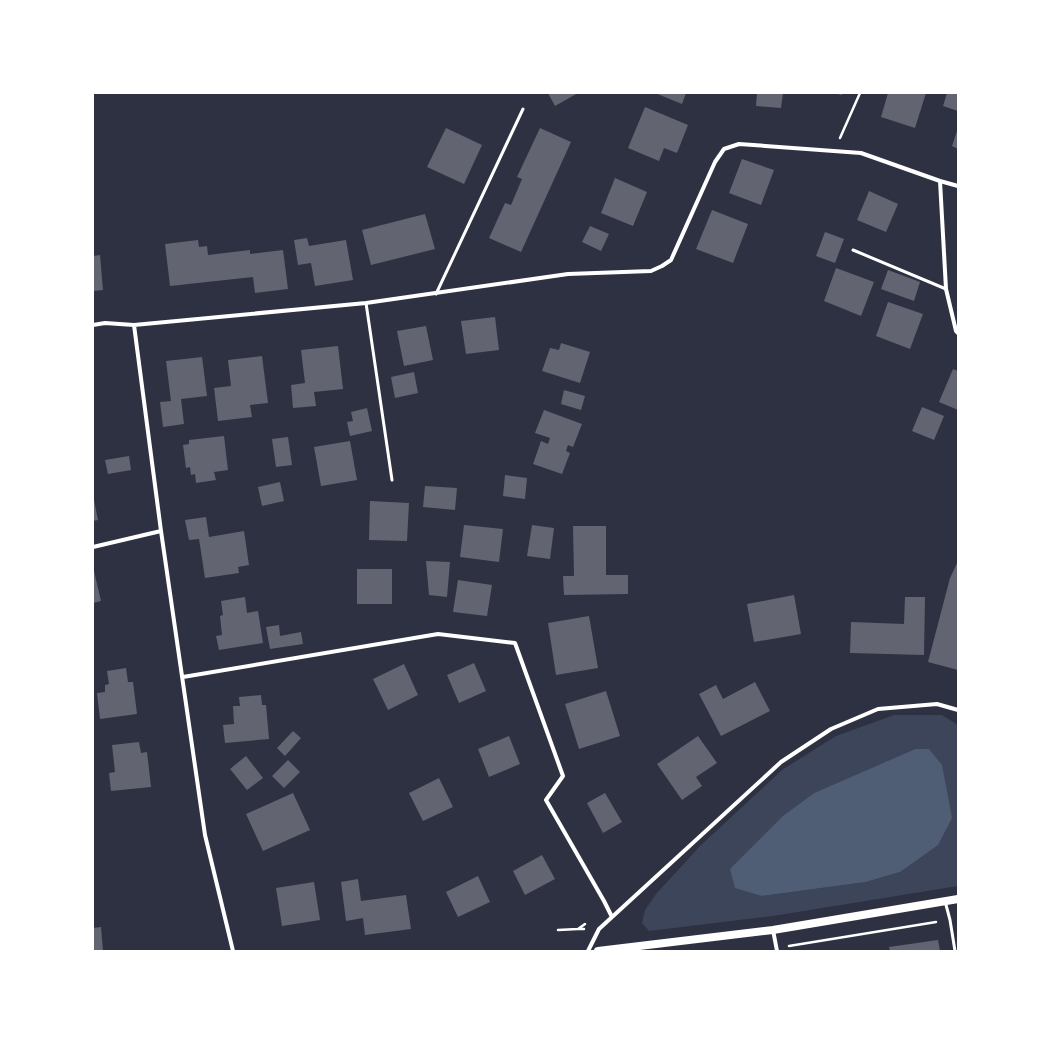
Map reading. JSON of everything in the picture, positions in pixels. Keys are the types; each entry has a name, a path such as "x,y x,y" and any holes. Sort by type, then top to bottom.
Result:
{"main road":[{"path":"598,951 773,930 958,899"}],"street":[{"path":"93,325 105,323 134,325 366,303 568,274 651,270 662,266 671,260 715,162 724,150 739,144 861,153 958,186"},
{"path":"940,181 946,289 956,331 958,333"},
{"path":"134,325 161,531 205,835 233,951"},
{"path":"93,547 161,531"},
{"path":"183,677 438,634 515,643 563,776 546,800 612,917"},
{"path":"588,951 594,936 612,917 781,762 831,729 878,709 937,704 958,710"},
{"path":"773,930 777,949"}],"lane":[{"path":"436,294 523,109"},
{"path":"853,250 946,289"},
{"path":"366,303 392,480"},
{"path":"946,901 955,951"}],"path":[{"path":"834,151 860,93"},
{"path":"777,949 950,920"},
{"path":"558,930 578,929"}],"shaded area":[{"path":"894,715 942,715 958,725 958,886 773,916 649,931 642,923 645,910 656,894 700,846 782,770 836,736","holes":["915,749 900,872 866,882 762,896 784,815 814,793"]},
{"path":"915,749 929,749 942,765 952,818 938,845 900,872 866,882 762,896 735,888 730,869 784,815 814,793"}],"building":[{"path":"548,93 578,93 555,106"},
{"path":"655,93 686,93 682,104"},
{"path":"757,93 783,93 781,108 756,106"},
{"path":"888,93 926,93 915,128 881,117"},
{"path":"947,93 958,93 958,111 943,106"},
{"path":"645,107 688,125 677,153 664,148 659,161 628,148"},
{"path":"446,128 482,145 464,184 427,167"},
{"path":"540,128 571,142 521,252 489,238 505,203 511,205 522,179 517,177"},
{"path":"958,128 958,149 952,146"},
{"path":"742,159 774,170 761,205 729,193"},
{"path":"615,178 647,192 633,226 601,213"},
{"path":"869,191 898,204 886,232 857,220"},
{"path":"712,210 748,224 733,263 696,249"},
{"path":"425,214 435,249 371,265 362,230"},
{"path":"590,226 609,234 601,251 582,242"},
{"path":"825,232 844,239 835,263 816,256"},
{"path":"307,238 309,246 346,240 353,280 315,286 311,263 298,265 294,240"},
{"path":"198,240 199,247 207,246 208,255 250,250 250,254 283,250 288,289 255,293 253,277 170,286 165,244"},
{"path":"100,255 103,290 93,291 93,256"},
{"path":"836,268 874,282 861,316 824,301"},
{"path":"888,270 920,282 914,301 881,289"},
{"path":"888,302 923,314 910,349 876,336"},
{"path":"495,317 499,350 466,354 461,321"},
{"path":"426,326 433,360 404,366 397,331"},
{"path":"561,343 590,352 580,383 542,371 550,348 559,350"},
{"path":"338,346 343,389 314,392 316,406 293,408 291,385 305,383 301,350"},
{"path":"262,356 268,403 250,405 252,417 218,421 214,388 231,386 228,360"},
{"path":"202,357 207,396 181,399 184,424 163,427 160,402 171,401 166,361"},
{"path":"953,369 958,371 958,410 939,402"},
{"path":"414,372 418,393 395,398 391,377"},
{"path":"564,390 585,396 581,410 561,404"},
{"path":"922,407 944,416 934,440 912,431"},
{"path":"367,408 372,431 350,436 347,422 353,421 351,412"},
{"path":"544,410 582,424 573,447 568,445 566,451 570,453 562,474 533,464 541,441 548,444 550,438 535,433"},
{"path":"224,436 228,470 214,472 216,480 196,483 195,474 191,475 190,467 186,468 183,445 189,444 189,440"},
{"path":"288,437 292,465 276,467 272,439"},
{"path":"350,441 357,480 321,486 314,447"},
{"path":"129,456 131,470 108,474 105,460"},
{"path":"505,475 527,478 525,499 503,496"},
{"path":"280,482 284,501 262,506 258,487"},
{"path":"425,486 457,488 455,510 423,507"},
{"path":"93,495 98,520 93,521"},
{"path":"370,501 409,503 407,541 369,540"},
{"path":"206,517 209,537 244,531 249,565 238,567 239,573 205,578 199,539 189,540 185,520"},
{"path":"464,525 503,529 499,562 460,557"},
{"path":"532,525 554,528 550,559 527,556"},
{"path":"573,526 606,526 606,575 628,575 628,594 564,595 563,576 574,576"},
{"path":"426,561 450,562 447,597 429,595"},
{"path":"958,561 958,670 928,662 950,578"},
{"path":"357,569 392,569 392,604 357,604"},
{"path":"93,571 101,601 93,603"},
{"path":"458,580 492,585 487,616 453,612"},
{"path":"794,595 801,634 754,642 747,604"},
{"path":"245,597 247,613 258,611 263,643 219,650 216,636 222,635 220,616 223,615 221,601"},
{"path":"905,597 925,597 924,655 850,653 851,622 904,624"},
{"path":"589,616 598,668 556,675 548,623"},
{"path":"279,625 280,636 301,632 303,644 270,649 266,627"},
{"path":"474,663 486,691 459,703 447,675"},
{"path":"404,664 418,695 388,710 373,679"},
{"path":"126,668 128,682 133,682 137,714 100,719 97,693 105,692 105,685 109,684 107,671"},
{"path":"755,682 770,711 721,736 699,694 716,685 723,699"},
{"path":"606,691 620,736 579,749 565,704"},
{"path":"261,695 262,705 266,705 269,739 225,743 223,725 234,724 233,706 240,706 239,697"},
{"path":"293,731 301,738 285,756 277,748"},
{"path":"509,736 520,764 489,777 478,749"},
{"path":"698,736 717,763 696,777 702,786 682,800 657,764"},
{"path":"139,742 141,753 147,752 151,787 111,791 109,773 115,772 112,745"},
{"path":"246,756 263,778 247,790 230,769"},
{"path":"288,760 300,772 284,788 272,776"},
{"path":"439,778 453,807 423,821 409,793"},
{"path":"293,793 310,830 263,851 246,814"},
{"path":"605,793 622,822 603,833 587,803"},
{"path":"542,855 555,879 525,895 513,871"},
{"path":"478,876 490,902 458,917 446,892"},
{"path":"358,879 361,901 406,895 411,929 365,935 363,918 346,921 341,882"},
{"path":"314,882 320,920 282,926 276,888"},
{"path":"101,927 103,951 93,951 93,928"},
{"path":"938,940 940,951 890,951 889,947"}]}
